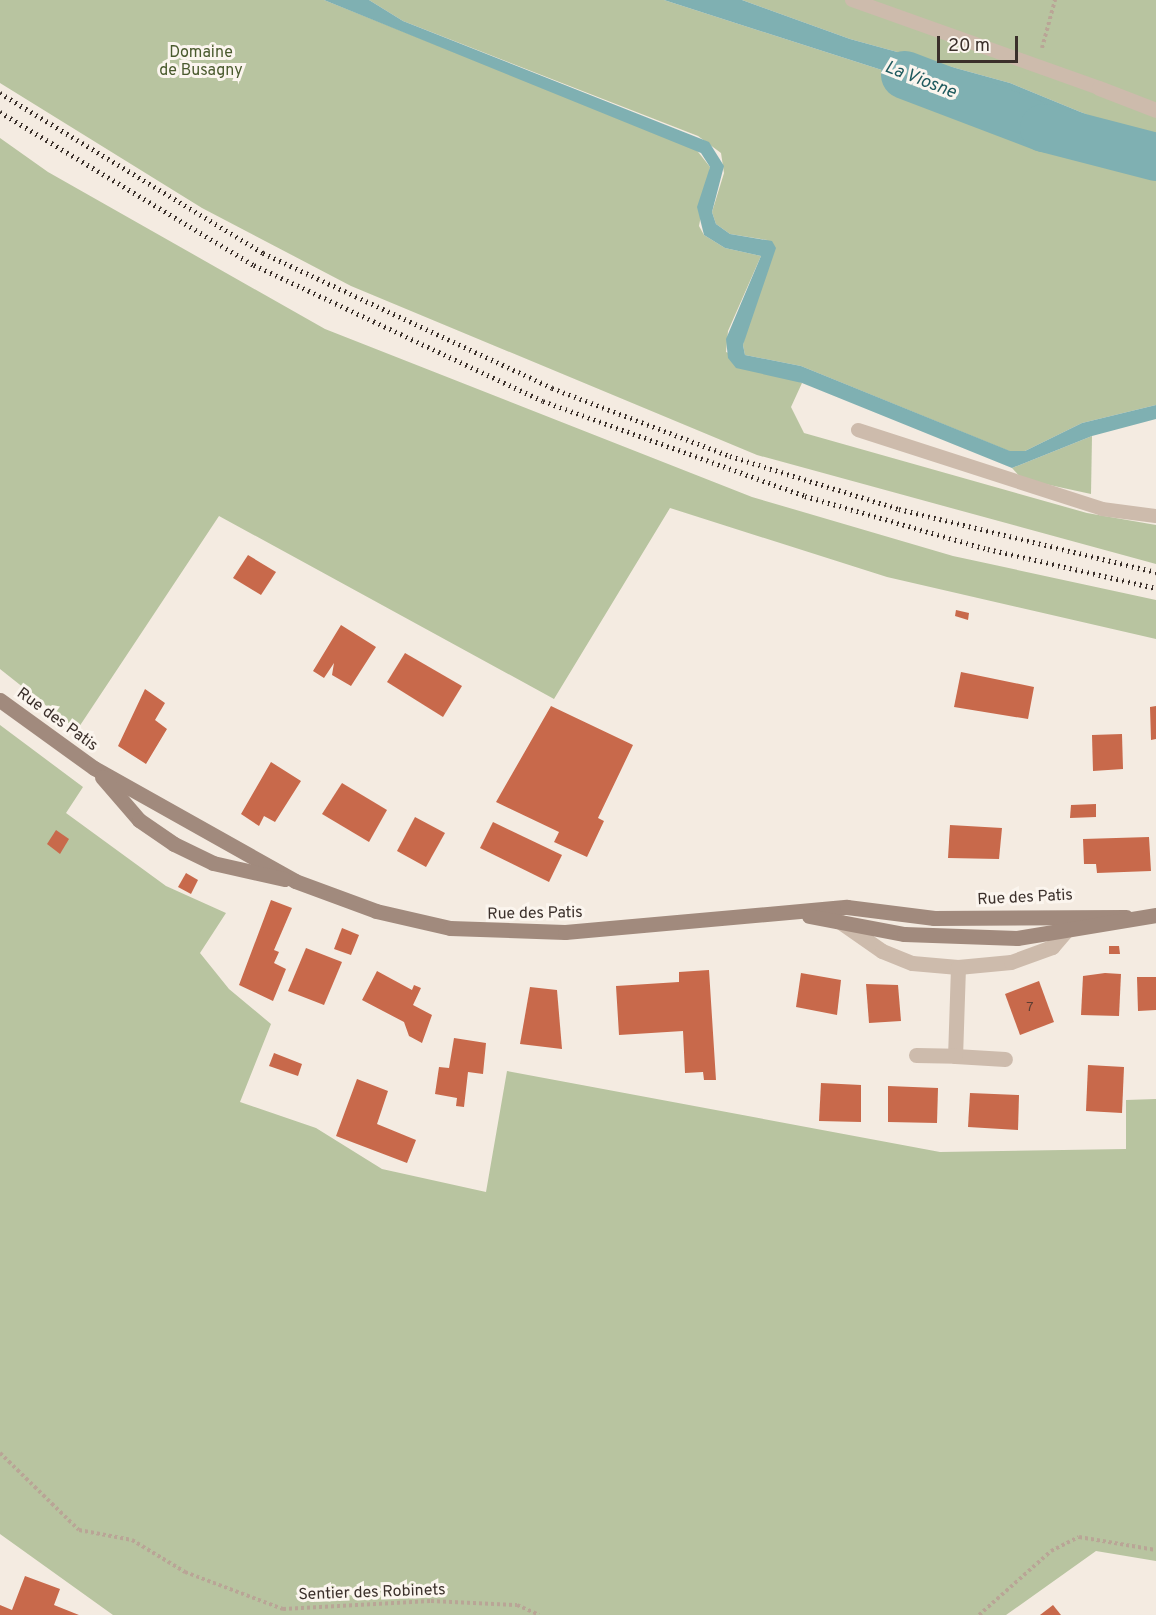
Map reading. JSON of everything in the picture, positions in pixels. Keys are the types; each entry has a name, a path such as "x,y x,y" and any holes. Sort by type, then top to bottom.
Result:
{"main road":[{"name":"Rue des Patis","path":"0,700 94,768 295,881"},
{"name":"Rue des Patis","path":"94,768 139,820 174,844 213,863 295,881 386,914 482,933 782,915 847,907 934,918 1126,918 1156,915"},
{"name":"Rue des Patis","path":"782,915 837,919 923,936 1017,938 1065,932 1126,918"}],"street":[{"path":"1099,88 1156,110"},
{"path":"837,919 882,951 912,963 958,967 1011,962 1052,947 1065,932"},
{"path":"956,1056 958,967"},
{"path":"916,1055 1005,1059"}],"lane":[{"path":"852,0 1038,64 1099,88"},
{"path":"858,430 1102,509 1156,516"}],"path":[{"path":"1038,64 1055,0"},
{"name":"Sentier des Robinets","path":"0,1453 79,1530 132,1540 185,1572 283,1609 431,1601 517,1605 539,1615"},
{"path":"979,1615 1051,1551 1079,1537 1156,1550"}],"green space":[{"name":"Domaine de Busagny","path":"0,0 324,0 695,148 710,167 699,226 704,235 725,248 761,256 728,331 726,352 802,383 791,407 804,433 1087,513 1156,525 1156,564 757,455 351,286 202,208 0,83"},
{"path":"369,0 664,0 1028,117 1156,167 1156,405 1082,423 1025,451 1009,451 801,366 745,355 743,345 767,240 730,234 716,224 712,212 724,173 721,153 698,136 403,21"},
{"path":"742,0 1156,0 1156,143 1010,83 850,39"},
{"path":"0,138 48,172 325,329 752,497 953,556 1156,600 1156,639 887,577 670,508 554,699 219,516 77,730 0,669"},
{"path":"1092,436 1091,494 1022,479 1012,468"},
{"path":"0,725 83,787 66,813 166,886 226,913 200,953 229,989 271,1024 240,1102 316,1128 382,1169 486,1192 507,1071 940,1152 1126,1149 1126,1100 1156,1099 1156,1561 1096,1551 1006,1615 113,1615 0,1534"}],"water":[{"path":"324,0 369,0 403,21 709,142 724,166 712,212 716,224 730,234 772,241 776,248 743,345 745,355 801,366 1010,451 1025,451 1082,423 1156,405 1156,419 1092,436 1012,468 802,383 736,368 728,358 726,339 761,256 725,248 704,235 697,207 710,167 701,153"},
{"path":"664,0 742,0 850,39 1010,83 1156,143 1156,167 1028,117"}],"building":[{"path":"248,555 276,572 261,595 233,578"},
{"path":"956,610 969,613 968,620 955,616"},
{"path":"341,625 376,647 351,686 332,675 334,663 324,678 313,671"},
{"path":"405,653 462,686 443,717 387,682"},
{"path":"961,672 1034,687 1028,719 954,707"},
{"path":"145,689 165,703 155,720 167,729 146,764 118,746"},
{"path":"551,706 633,745 598,818 604,821 587,857 554,842 559,832 496,802"},
{"path":"1156,706 1156,739 1151,740 1150,707"},
{"path":"1122,734 1123,769 1093,771 1092,735"},
{"path":"271,762 301,781 275,822 264,816 259,826 241,814"},
{"path":"342,783 387,810 369,842 322,814"},
{"path":"1096,804 1096,817 1070,818 1071,805"},
{"path":"415,817 445,833 426,867 397,851"},
{"path":"493,822 562,855 549,882 480,848"},
{"path":"950,825 1002,828 999,859 948,858"},
{"path":"56,830 69,839 60,854 47,844"},
{"path":"1149,837 1151,871 1097,873 1096,864 1084,864 1083,839"},
{"path":"186,873 198,880 191,894 178,887"},
{"path":"271,900 292,908 274,950 279,952 274,963 286,969 273,1001 239,985"},
{"path":"342,928 359,935 351,955 334,949"},
{"path":"1109,946 1119,946 1120,954 1109,954"},
{"path":"306,948 342,962 324,1005 288,991"},
{"path":"709,970 716,1080 704,1080 703,1072 685,1073 683,1031 619,1035 616,986 679,982 679,972"},
{"path":"377,971 412,990 414,985 421,988 413,1005 432,1015 422,1043 409,1036 404,1022 362,1000"},
{"path":"801,973 841,980 837,1015 796,1007"},
{"path":"1105,973 1121,974 1119,1016 1081,1015 1083,976"},
{"path":"1137,977 1156,977 1156,1010 1138,1011"},
{"path":"1039,981 1054,1022 1020,1035 1005,994"},
{"path":"866,984 898,985 901,1021 869,1023"},
{"path":"530,987 557,990 562,1049 520,1044"},
{"path":"454,1038 486,1043 483,1074 468,1072 464,1107 456,1106 457,1098 435,1094 439,1067 449,1068"},
{"path":"274,1053 302,1064 298,1076 269,1066"},
{"path":"1088,1065 1124,1067 1122,1113 1086,1111"},
{"path":"357,1079 388,1091 377,1124 416,1140 407,1163 336,1136"},
{"path":"821,1083 861,1085 861,1122 819,1121"},
{"path":"888,1086 938,1088 937,1123 888,1122"},
{"path":"970,1093 1019,1095 1018,1130 968,1127"},
{"path":"25,1576 60,1589 54,1605 79,1615 0,1615 0,1605 12,1610"},
{"path":"1053,1605 1061,1615 1040,1615"}],"waterway":[{"name":"La Viosne","path":"905,75 1044,128 1156,157"}],"railway":[{"path":"0,93 263,253 552,388 730,456 899,509 1156,572"},
{"path":"0,112 254,265 543,401 805,496 988,549 1156,588"}]}
